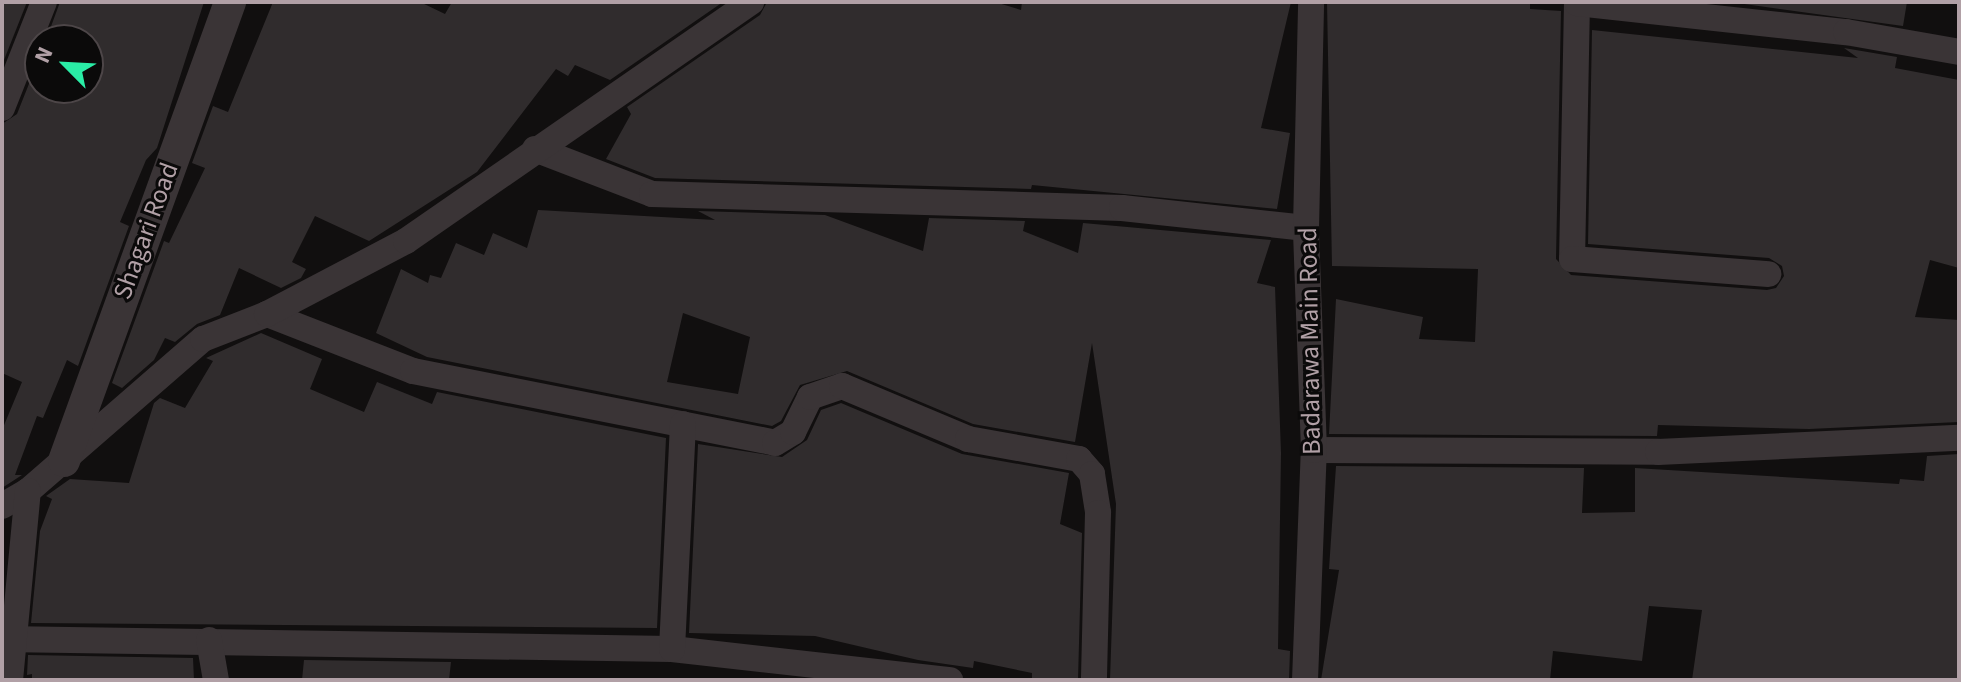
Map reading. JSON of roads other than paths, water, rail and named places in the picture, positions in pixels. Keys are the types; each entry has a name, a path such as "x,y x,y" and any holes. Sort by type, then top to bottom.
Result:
{"street":[{"path":"2,108 44,2"},
{"name":"Shagari Road","path":"64,461 230,2"},
{"path":"2,506 28,491 203,339 267,314 406,241 751,2"},
{"name":"Badarawa Main Road","path":"1305,680 1314,450 1306,228 1311,2"},
{"path":"1768,274 1572,259 1577,3 1846,32 1959,52"},
{"path":"535,149 652,194 1122,208 1306,228"},
{"path":"267,314 413,371 775,443 793,432 810,397 842,386 968,439 1079,459 1092,474 1098,513 1094,680"},
{"path":"672,649 683,424"},
{"path":"1314,450 1658,452 1959,438"},
{"path":"10,680 8,639 28,491"},
{"path":"8,639 672,649 935,679"},
{"path":"209,640 216,680"}]}
